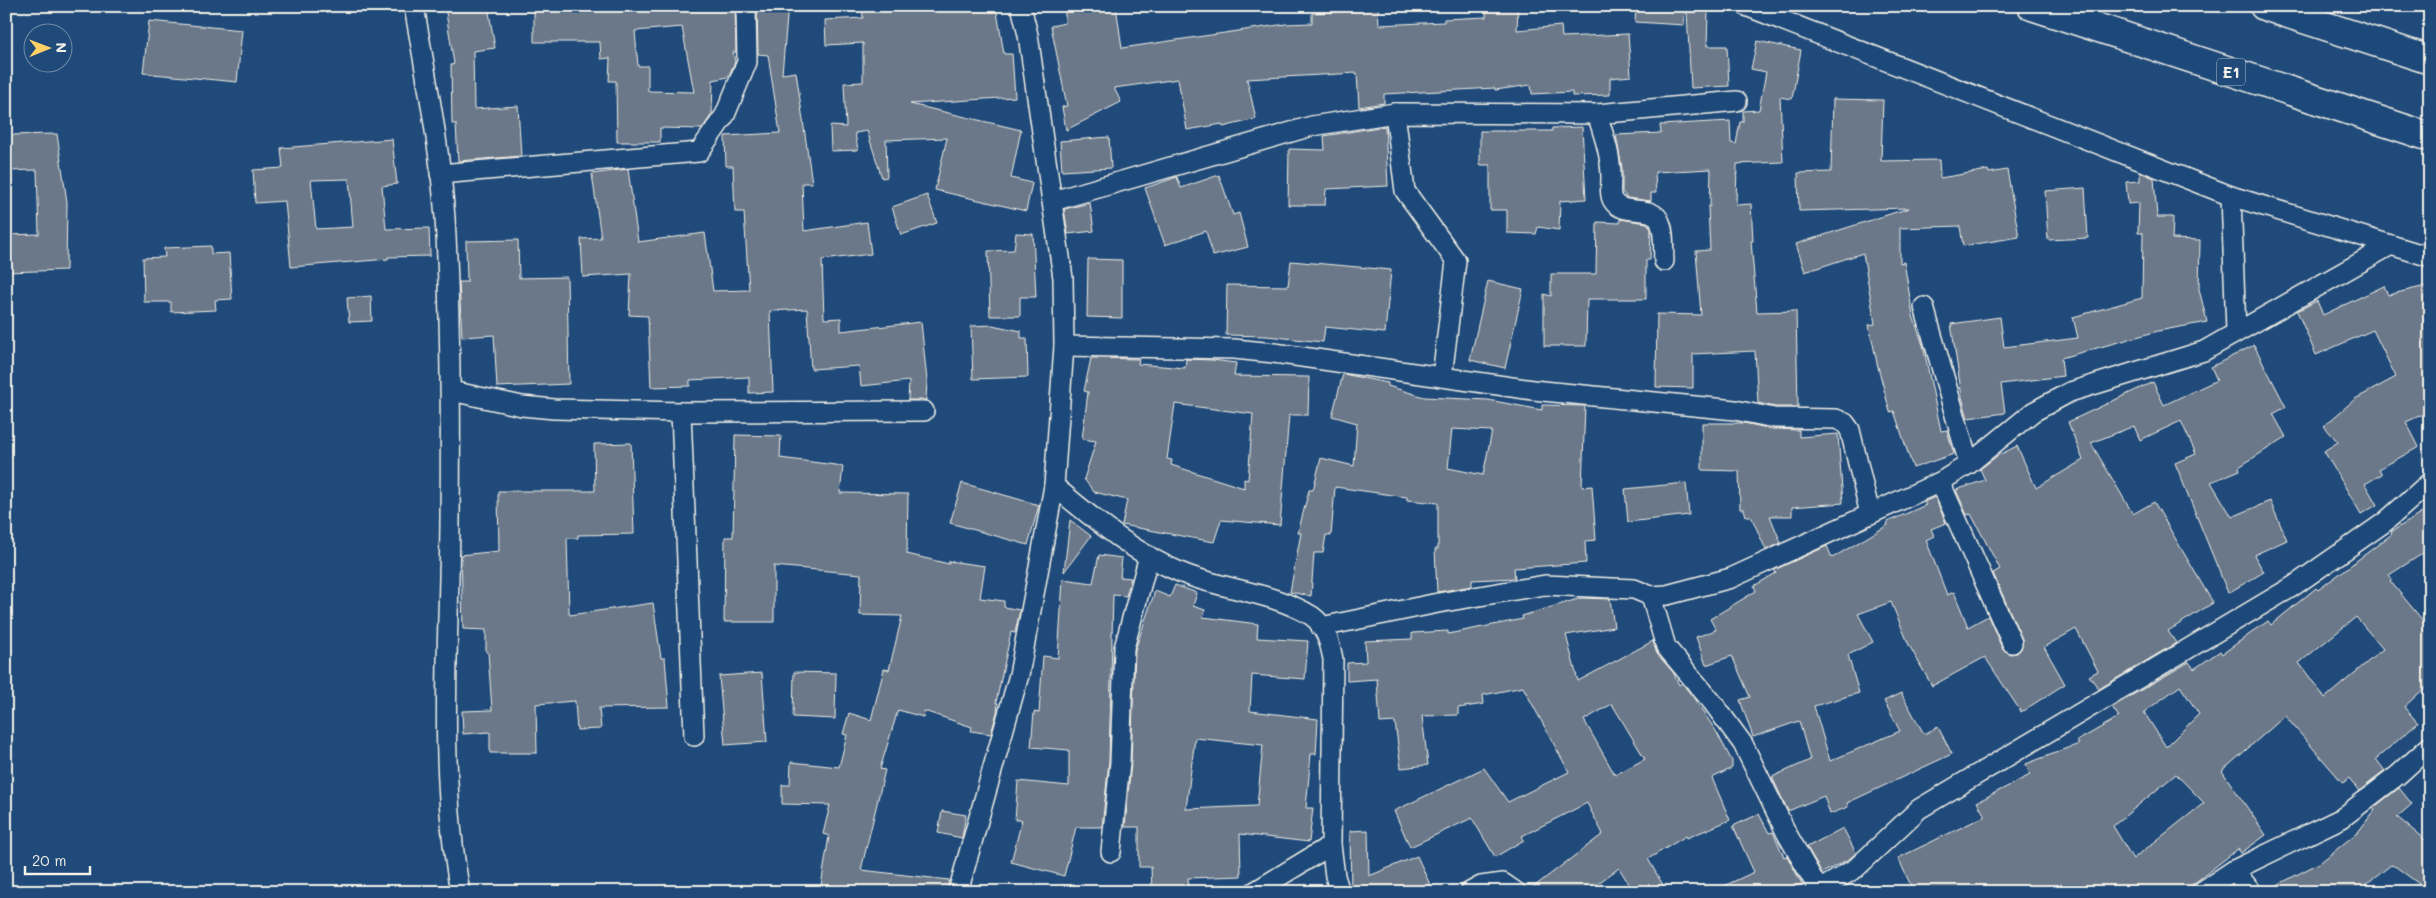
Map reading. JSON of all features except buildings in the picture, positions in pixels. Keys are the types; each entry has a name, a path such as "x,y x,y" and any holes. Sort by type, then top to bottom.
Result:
{"highway":[{"name":"E1","path":"2032,6 2430,137"},
{"path":"2264,6 2430,60"}],"street":[{"path":"414,6 434,122 444,218 451,391 449,623 446,684 449,796 460,892"},
{"path":"440,174 699,152 725,115 746,62 746,6"},
{"path":"958,892 1019,675 1054,486 1064,346 1063,278 1028,35 1021,6"},
{"path":"1746,6 2231,196 2430,257"},
{"path":"1053,201 1312,126 1395,113 1597,114 1737,101"},
{"path":"1395,113 1405,191 1456,261 1442,377"},
{"path":"1597,114 1611,162 1611,193 1613,201 1621,208 1650,213 1658,218 1661,224 1664,261"},
{"path":"2231,196 2236,331"},
{"path":"1321,627 1438,603 1545,585 1634,589 1651,596 1667,595 1732,578 1940,482 1970,464 2033,412 2070,392 2204,351 2236,331 2391,245"},
{"path":"1924,307 1970,464"},
{"path":"1064,346 1242,350 1533,390 1735,410 1774,418 1836,419 1845,424 1850,430 1870,514"},
{"path":"451,391 522,406 681,412 924,411"},
{"path":"681,412 694,736"},
{"path":"1940,482 2012,643"},
{"path":"1651,596 1666,647 1713,702 1743,744 1787,834 1818,891 1856,868 1919,809 1949,789 2005,758 2292,586 2385,522 2430,482"},
{"path":"1054,486 1118,539 1149,556 1183,573 1288,604 1314,617 1328,636 1333,659 1331,845 1335,876 1340,892"},
{"path":"1111,852 1120,762 1124,648 1149,556"},
{"path":"2201,892 2234,870 2342,818 2398,775 2430,746"},
{"path":"1254,892 1331,845"},
{"path":"2234,870 2252,892"},
{"path":"1470,892 1481,886 1503,883 1516,892"}]}
